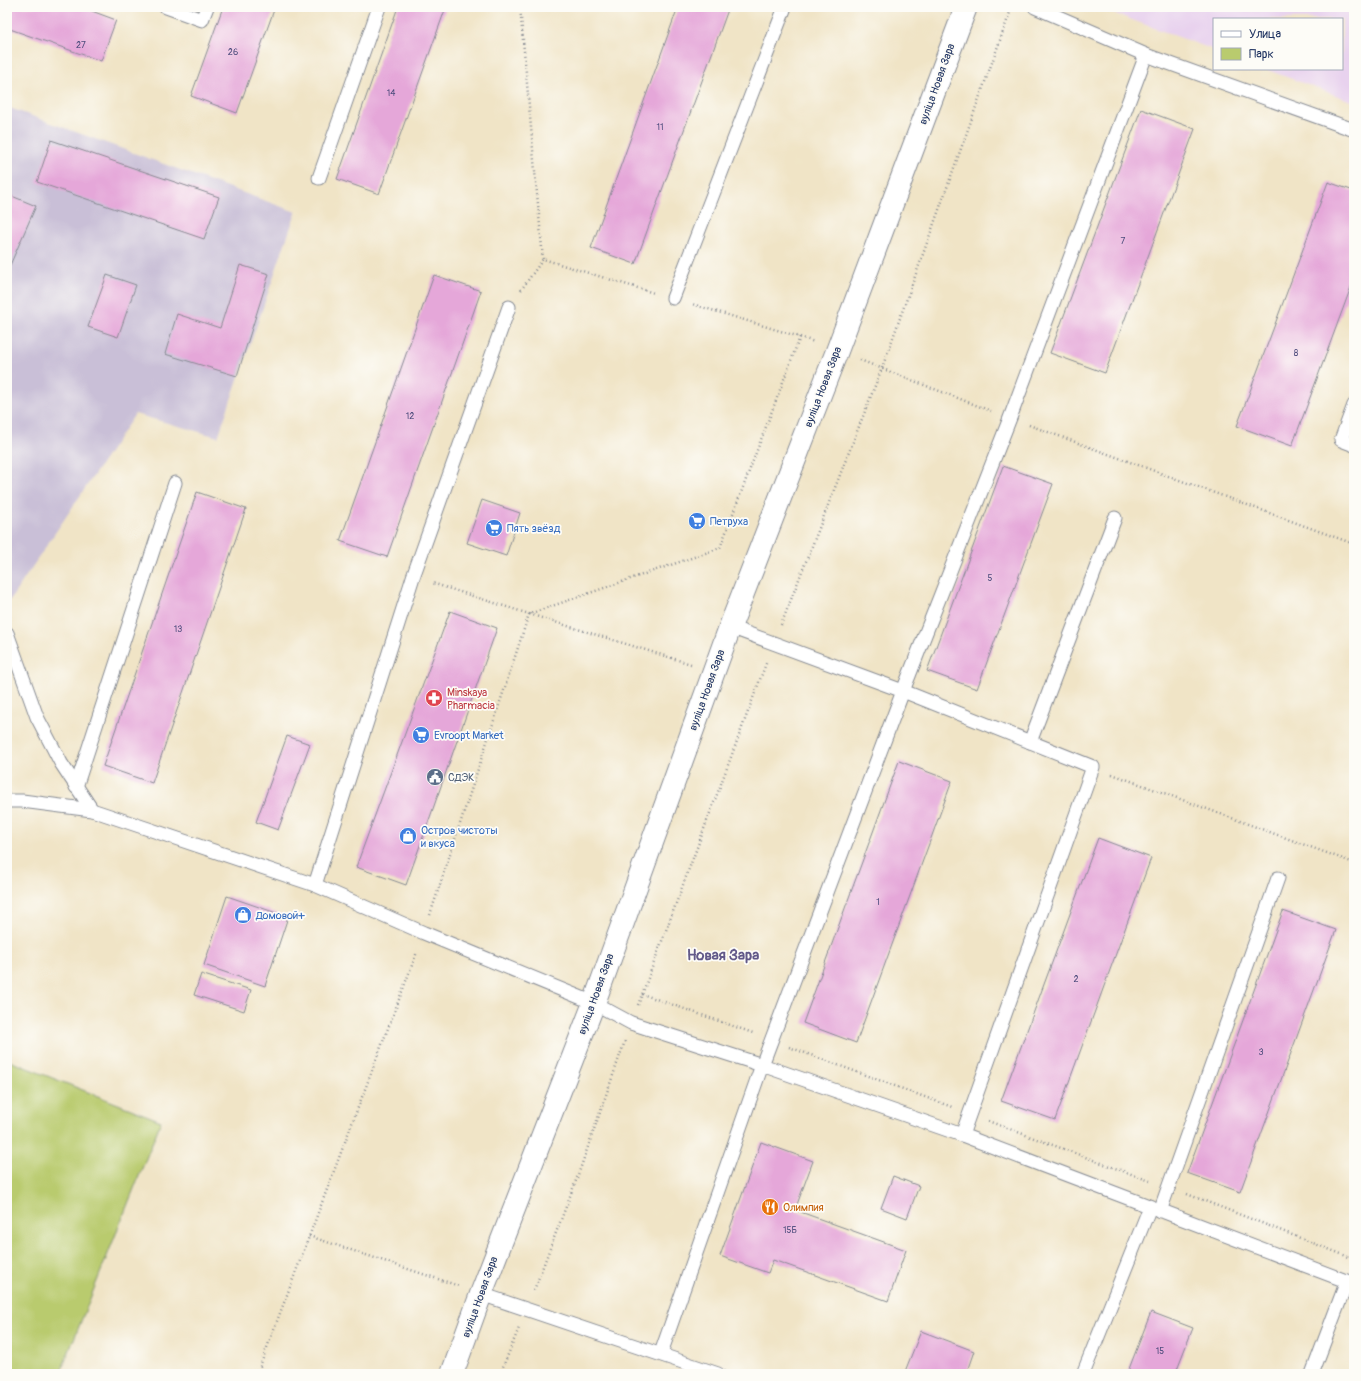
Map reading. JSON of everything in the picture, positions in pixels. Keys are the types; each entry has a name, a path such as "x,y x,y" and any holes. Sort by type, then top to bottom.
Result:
{"street":[{"name":"вуліца Новая Зара","path":"452,1374 481,1294 594,1003 730,628 837,351 966,7"}],"lane":[{"path":"166,7 202,20 207,7"},
{"path":"319,178 378,7"},
{"path":"674,298 785,7"},
{"path":"1034,7 1146,54 1354,130"},
{"path":"661,1353 762,1065 903,691 1010,418 1146,54"},
{"path":"316,884 414,577 509,307"},
{"path":"1354,405 1341,440 1354,445"},
{"path":"76,787 175,483"},
{"path":"1030,742 1114,518"},
{"path":"730,628 774,642 903,691 1093,767 962,1135"},
{"path":"7,633 37,717 60,763 92,810"},
{"path":"7,801 22,801 92,810 316,884 424,933 594,1003 631,1023 762,1065 962,1135 1350,1282 1312,1374"},
{"path":"1083,1374 1155,1209 1168,1187 1278,878"},
{"path":"481,1294 661,1353 718,1374"}],"path":[{"path":"509,307 543,259 520,7"},
{"path":"500,1374 577,1178 631,1023 774,642 795,593 882,368 1012,7"},
{"path":"543,259 800,337 720,548 530,614 714,671"},
{"path":"837,351 1010,418 1354,544"},
{"path":"1093,767 1354,863"},
{"path":"642,994 772,1040 1168,1187 1354,1259"},
{"path":"309,1236 481,1294"}],"shaded area":[{"path":"1097,7 1354,7 1354,102 1268,70 1343,70 1343,18 1213,18 1213,50"},
{"path":"7,107 296,212 218,437 135,414 10,600 7,601"}],"green space":[{"path":"7,1060 161,1121 60,1374 7,1374"}],"building":[{"path":"7,7 81,7 116,20 101,61 7,28"},
{"path":"223,7 275,7 237,113 191,96"},
{"path":"398,7 446,7 379,194 337,179"},
{"path":"678,7 729,7 635,264 591,248"},
{"path":"1141,109 1195,129 1105,373 1050,353"},
{"path":"51,140 219,197 204,239 37,182"},
{"path":"1328,182 1354,191 1354,279 1292,446 1237,426"},
{"path":"7,194 36,206 7,272"},
{"path":"240,265 269,274 237,376 165,354 177,314 220,328"},
{"path":"107,275 136,285 118,337 88,327"},
{"path":"434,275 481,291 387,557 340,541"},
{"path":"1003,466 1053,484 977,689 927,671"},
{"path":"197,492 246,509 152,783 103,766"},
{"name":"Пять звёзд","path":"482,500 520,513 506,556 467,543"},
{"path":"450,611 497,628 406,885 356,867"},
{"path":"287,736 310,744 278,830 256,822"},
{"path":"899,761 952,781 856,1043 803,1023"},
{"path":"1098,838 1151,858 1055,1120 1001,1101"},
{"path":"227,896 288,917 265,986 204,965"},
{"path":"1283,911 1336,930 1240,1192 1187,1173"},
{"path":"201,974 251,990 244,1011 194,995"},
{"path":"761,1142 813,1161 795,1210 906,1250 888,1301 773,1260 768,1273 720,1256"},
{"path":"893,1176 919,1186 907,1218 881,1208"},
{"path":"1151,1312 1193,1328 1175,1374 1127,1374"},
{"path":"921,1331 974,1351 966,1374 904,1374"}],"place":[{"name":"Петруха","path":"697,521"},
{"name":"Пять звёзд","path":"494,528"},
{"name":"Minskaya Pharmacia","path":"434,698"},
{"name":"Evroopt Market","path":"421,735"},
{"name":"СДЭК","path":"435,777"},
{"name":"Остров чистоты и вкуса","path":"408,836"},
{"name":"Домовой+","path":"243,915"},
{"name":"Олимпия","path":"770,1207"}],"district":[{"name":"Новая Зара","path":"723,955"}]}
